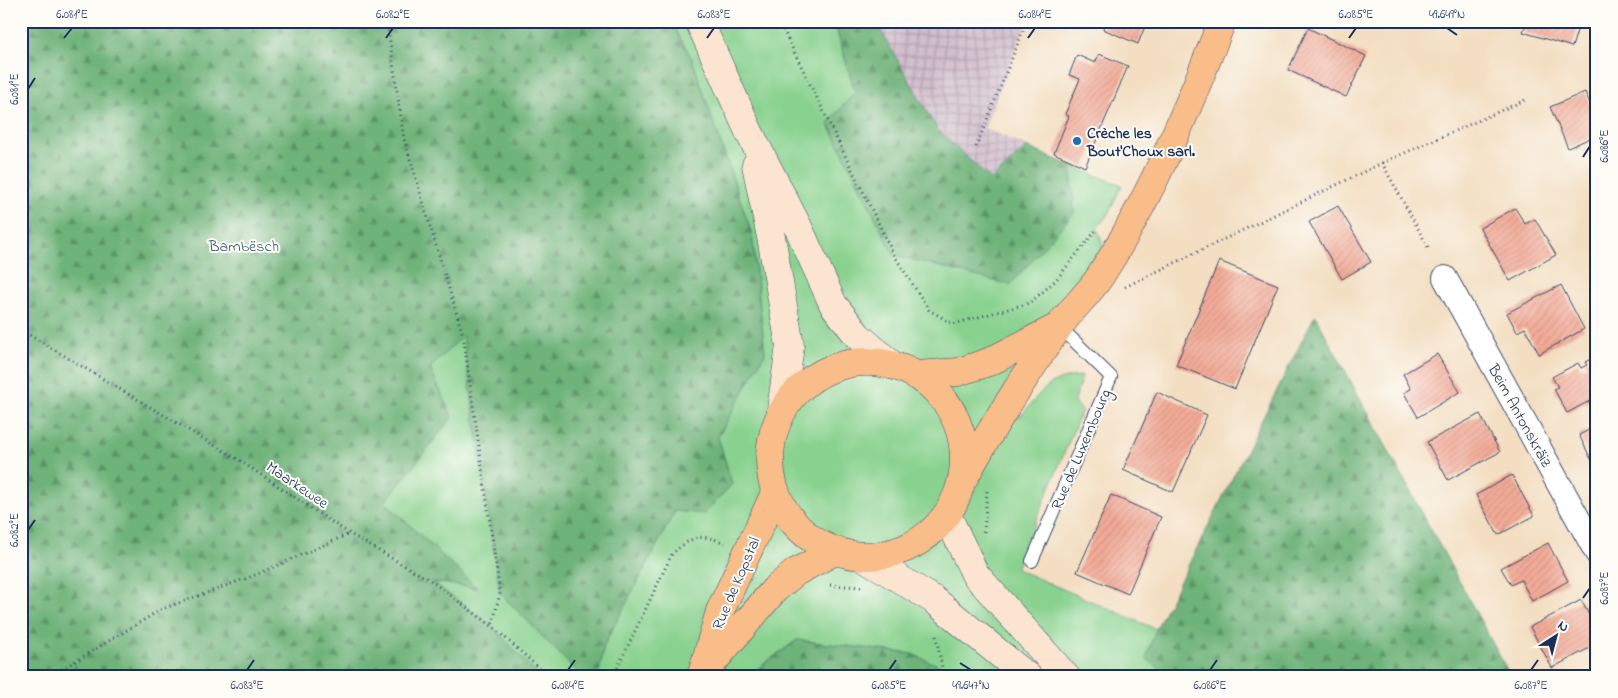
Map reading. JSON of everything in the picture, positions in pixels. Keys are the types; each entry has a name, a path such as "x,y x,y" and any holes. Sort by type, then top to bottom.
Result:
{"main road":[{"path":"699,21 749,132 799,229 833,304 858,336 892,365"},
{"path":"749,132 772,242 790,346 781,410 771,437 769,466 775,493 789,518 809,538 835,552 864,557 888,555 911,547 931,533 975,485 992,426 1059,326 1100,276 1153,182 1222,21"},
{"path":"916,375 958,372 989,362 1059,326"},
{"path":"781,410 797,390 818,374 841,365 866,361 892,365 916,375 940,395 957,421 975,485"},
{"name":"Rue de Kopstal","path":"701,676 720,611 775,493"},
{"path":"947,515 975,574 1066,677"},
{"name":"Rue de Kopstal","path":"701,676 775,590 796,572 835,552"},
{"path":"864,557 934,600 1028,677"}],"street":[{"name":"Beim Antonskräiz","path":"1445,278 1597,553"}],"lane":[{"name":"Rue de Luxembourg","path":"1032,561 1111,377 1059,326"}],"path":[{"path":"387,21 404,139 463,335 500,592 492,626"},
{"path":"779,21 894,255 929,310 953,324 1030,303 1056,280 1102,222"},
{"path":"976,147 1027,21"},
{"path":"1124,287 1382,163 1525,100"},
{"path":"1382,163 1428,247"},
{"name":"Maarkewee","path":"21,330 239,460 350,534 431,581 492,626 549,677"},
{"path":"975,485 987,540"},
{"path":"49,677 162,609 253,576 350,534"},
{"path":"613,677 672,554 688,539 708,536 734,546 746,558"},
{"path":"828,585 865,587"},
{"path":"934,634 942,667 938,677"}],"shaded area":[{"path":"878,21 1027,21 984,128 1027,147 991,180 937,129 881,31"}],"green space":[{"name":"Bambësch","path":"21,21 671,21 692,59 752,235 765,353 718,437 732,484 704,514 675,511 604,645 599,673 580,675 500,593 463,336 430,368 452,417 385,502 477,588 432,582 492,626 539,677 21,677"},
{"path":"671,21 834,21 855,92 828,123 1074,213 1071,166 1122,185 1108,215 1097,228 1109,262 1012,399 1020,417 1052,383 1070,377 1082,376 1074,403 1082,410 1016,569 1156,629 1146,658 1171,677 964,677 912,654 797,640 746,677 539,677 492,626 431,581 476,588 385,502 452,417 430,368 463,335 500,592 599,673 604,645 675,511 732,484 718,437 765,353 752,234 692,59"},
{"path":"834,21 878,21 881,31 937,129 991,180 1027,147 1071,166 1074,213 1010,285 894,255 828,123 855,92"},
{"path":"1315,315 1511,677 1171,677 1146,658 1156,629"},
{"path":"797,640 912,654 964,677 746,677"}],"building":[{"path":"1107,21 1147,21 1138,44 1103,29"},
{"path":"1527,21 1580,21 1572,47 1523,32"},
{"path":"1308,28 1366,56 1346,97 1288,70"},
{"path":"1099,54 1128,66 1085,167 1054,153 1069,116 1065,114 1080,79 1069,75 1077,55 1095,63"},
{"path":"1585,92 1597,119 1597,135 1568,148 1550,107"},
{"path":"1338,206 1371,262 1342,279 1309,222"},
{"path":"1515,208 1525,224 1535,219 1556,255 1510,281 1480,228"},
{"path":"1219,261 1278,285 1235,389 1176,365"},
{"path":"1561,285 1584,329 1539,354 1525,328 1517,332 1507,313"},
{"path":"1437,354 1460,392 1418,417 1404,393 1411,389 1403,374"},
{"path":"1597,356 1597,397 1567,413 1554,389 1558,387 1552,377 1578,363 1581,368 1587,365 1585,362"},
{"path":"1157,392 1207,415 1173,492 1123,470"},
{"path":"1480,414 1500,452 1448,480 1427,442"},
{"path":"1597,426 1597,471 1579,435"},
{"path":"1512,475 1534,516 1498,535 1476,495"},
{"path":"1111,495 1161,517 1128,594 1077,572"},
{"path":"1548,543 1568,581 1532,601 1521,580 1511,585 1501,568"},
{"path":"1581,600 1597,630 1597,644 1552,668 1530,627"}],"place":[{"name":"Crèche les Bout'Choux sarl.","path":"1077,141"}]}
